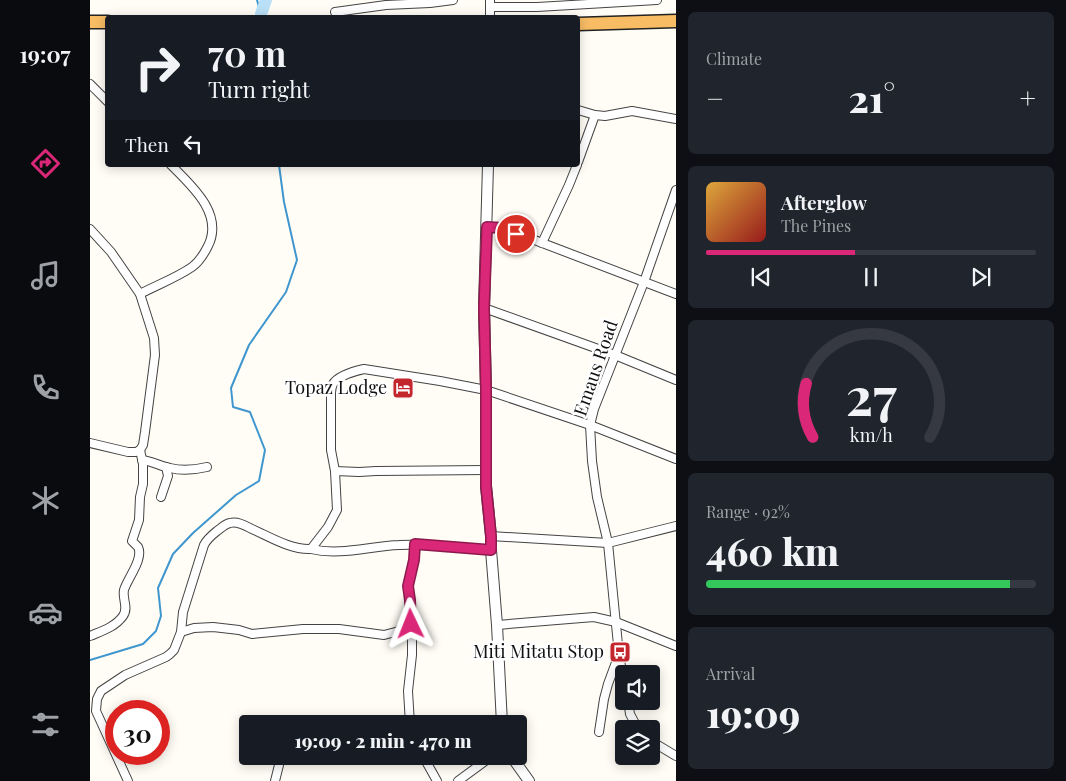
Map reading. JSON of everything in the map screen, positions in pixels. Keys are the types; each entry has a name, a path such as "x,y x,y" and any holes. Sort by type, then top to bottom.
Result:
{"highway":[{"path":"580,24 676,21"},
{"path":"90,22 105,22"}],"street":[{"path":"335,12 405,3 430,4 453,0"},
{"path":"490,4 657,0"},
{"path":"90,84 105,99"},
{"path":"580,111 595,116 632,111 676,119"},
{"path":"580,156 595,116"},
{"path":"140,294 192,267 203,255 211,240 212,220 206,205 189,182 173,167"},
{"path":"488,167 484,308 486,486 491,536 502,715"},
{"path":"542,243 576,167"},
{"name":"Emaus Road","path":"621,665 608,543 597,497 590,424 594,409 674,203 676,190"},
{"path":"487,227 503,228 676,294"},
{"path":"90,229 111,252 140,294 154,338 155,355 143,445 140,450 128,452 90,443"},
{"path":"484,308 615,355 676,380"},
{"path":"311,549 328,527 337,510 335,471 331,450 330,393 332,385 352,372 364,369 486,390 590,424 676,459"},
{"path":"90,636 112,626 126,608 123,595 124,589 138,557 138,548 132,541 139,520 140,497 143,484 140,450"},
{"path":"142,460 175,469 207,468"},
{"path":"161,496 168,476 166,467"},
{"path":"335,471 486,470"},
{"path":"128,781 96,711 100,691 125,675 170,654 176,646 181,632 184,612 204,545 206,541 225,525 238,523 297,548 323,551 334,552 415,544 491,550"},
{"path":"491,536 608,543 676,526"},
{"path":"409,715 408,691 412,636 408,586 414,560 415,544"},
{"path":"181,632 194,628 213,627 239,630 252,634 303,629 339,629 388,634 398,631 406,622 410,612"},
{"path":"497,625 594,617 616,622 676,646"},
{"path":"600,732 604,699 619,655"},
{"path":"660,746 676,756"},
{"path":"275,781 279,765"},
{"path":"428,765 438,781"},
{"path":"458,781 480,765"},
{"path":"518,765 529,781"}],"waterway":[{"path":"257,0 261,15"},
{"path":"261,14 266,0"},
{"path":"90,660 143,644 156,631 161,616 158,588 173,554 193,533 236,495 259,481 265,450 250,412 233,407 231,388 249,345 286,292 297,260 284,202 279,167"}],"place":[{"name":"Topaz Lodge","path":"403,388"},
{"name":"Miti Mitatu Stop","path":"620,652"}],"route":[{"path":"411,624 408,586 414,560 415,544 491,550 486,486 484,308 487,227 503,228 516,234"}]}
